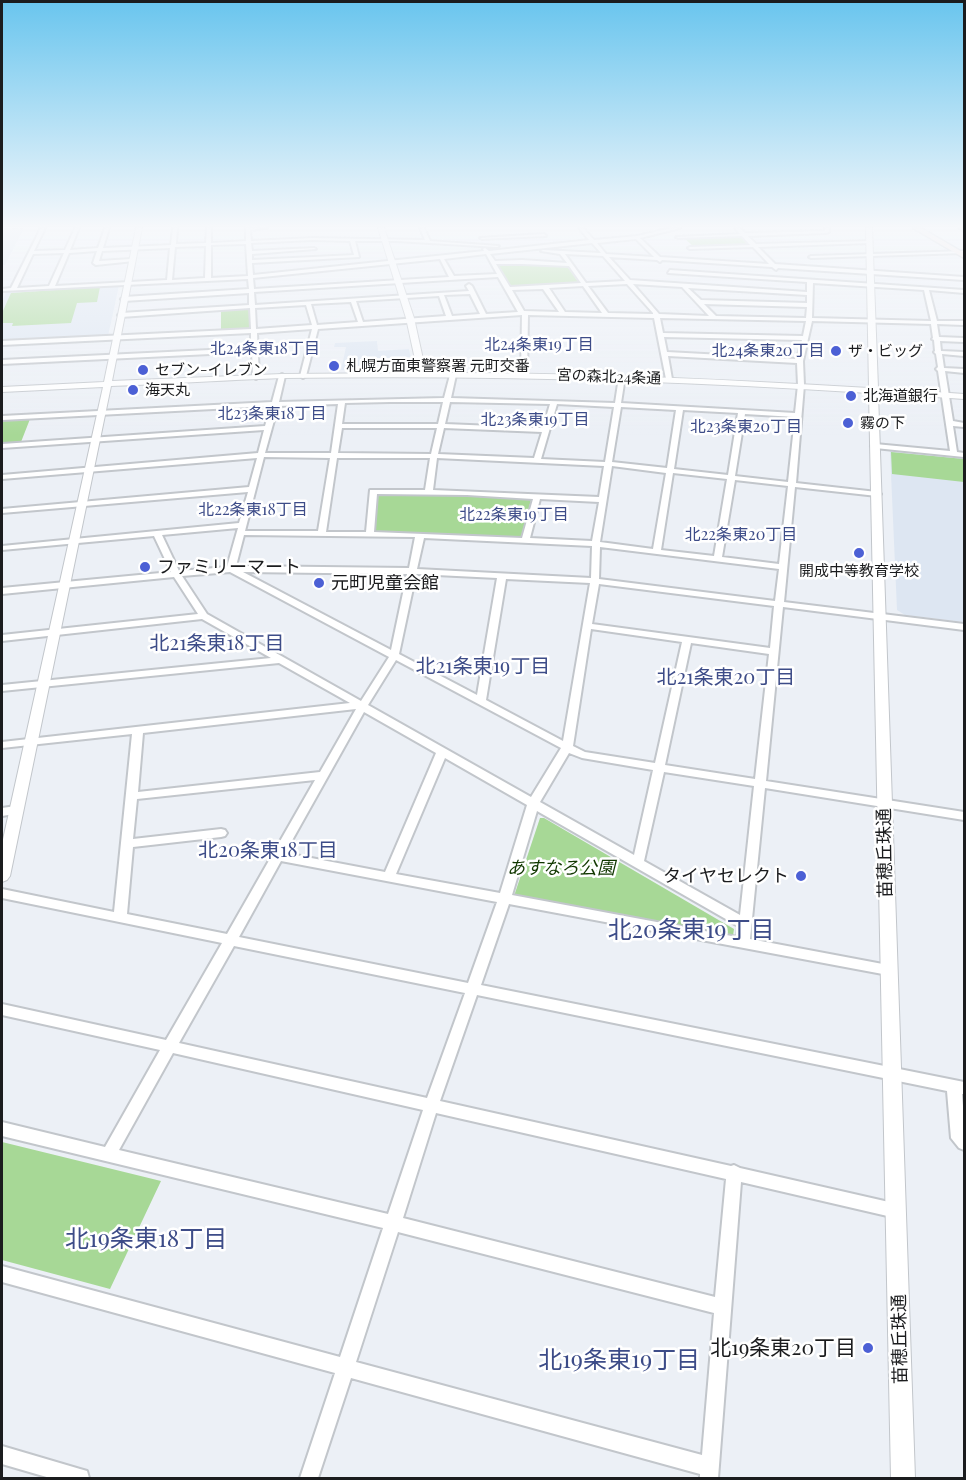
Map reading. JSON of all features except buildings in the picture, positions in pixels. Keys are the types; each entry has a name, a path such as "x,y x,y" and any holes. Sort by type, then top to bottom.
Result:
{"street":[{"path":"2,876 63,585 90,470 124,299 166,297"},
{"path":"253,297 256,377"},
{"path":"121,315 402,297"},
{"path":"403,297 422,375"},
{"path":"442,297 450,319"},
{"path":"474,297 484,316"},
{"path":"513,297 524,313 524,375"},
{"path":"552,297 564,315"},
{"path":"594,297 607,315"},
{"path":"641,297 657,317 669,379"},
{"path":"695,297 715,318"},
{"path":"790,297 809,299"},
{"name":"苗穂丘珠通","path":"871,297 903,1479"},
{"path":"928,297 954,454"},
{"path":"700,302 809,299"},
{"path":"743,942 762,783 801,385 800,361 809,320 809,299"},
{"path":"353,300 361,324"},
{"path":"303,376 315,327 308,303"},
{"path":"2,343 255,331 524,313 964,323"},
{"path":"661,334 804,338"},
{"path":"935,339 964,340"},
{"path":"2,362 254,350"},
{"path":"937,352 964,354"},
{"path":"665,354 800,361"},
{"path":"939,369 964,371"},
{"path":"429,492 434,456 453,375"},
{"name":"宮の森北24条通","path":"2,389 282,376 524,375 875,388 964,396"},
{"path":"231,569 282,376"},
{"path":"309,1479 432,1104 504,900 534,802 567,747 595,581 597,544 622,378"},
{"path":"2,418 275,403 447,400 618,404 798,415"},
{"path":"322,534 342,402"},
{"path":"537,460 554,403"},
{"path":"657,551 680,408"},
{"path":"718,558 742,412"},
{"path":"948,423 964,425"},
{"path":"338,426 441,426 546,430"},
{"path":"2,446 269,428"},
{"path":"875,446 964,455"},
{"path":"2,477 262,455 434,456 610,464 877,494"},
{"path":"2,511 251,489"},
{"path":"370,535 373,492 429,492 604,500"},
{"path":"525,540 537,497"},
{"path":"2,548 157,533 241,529 597,544 783,567"},
{"path":"157,533 176,574 204,616 745,924"},
{"path":"109,1154 363,705 394,656 420,535"},
{"path":"231,569 582,755 964,816"},
{"path":"2,591 231,569 413,571 595,581 964,627"},
{"path":"481,701 502,575"},
{"path":"2,638 204,616"},
{"path":"588,626 775,652"},
{"path":"638,863 687,640"},
{"path":"2,688 280,660"},
{"path":"2,745 363,705"},
{"path":"120,918 138,730"},
{"path":"389,877 442,751"},
{"path":"132,796 324,775"},
{"path":"2,812 16,810"},
{"path":"127,844 220,833"},
{"path":"278,856 888,970"},
{"path":"2,894 959,1087 960,1138 964,1143"},
{"path":"2,1009 896,1210"},
{"path":"2,1129 393,1223 723,1307"},
{"path":"2,1274 347,1368 710,1473 734,1172"},
{"path":"2,1455 80,1479"}],"shaded area":[{"path":"4,297 117,297 108,336 2,342"},
{"path":"377,341 378,351 409,349 413,369 341,370 346,347 334,347 335,343"},
{"path":"890,451 964,457 964,622 905,615 897,610"}],"green space":[{"path":"9,297 98,297 97,302 77,303 71,323 12,326 13,323 2,323 2,313"},
{"path":"221,310 249,310 250,329 221,331"},
{"path":"30,419 21,442 2,444 2,420"},
{"path":"891,452 964,459 964,482 892,474"},
{"path":"426,494 531,500 521,537 518,538 377,532 375,531 378,495"},
{"name":"あすなろ公園","path":"540,818 544,818 734,929 733,936 514,896"},
{"path":"2,1142 161,1181 110,1289 2,1260"}],"place":[{"name":"ザ・ビッグ","path":"836,351"},
{"name":"札幌方面東警察署 元町交番","path":"334,366"},
{"name":"セブン-イレブン","path":"143,370"},
{"name":"海天丸","path":"133,390"},
{"name":"北海道銀行","path":"851,396"},
{"name":"霧の下","path":"848,423"},
{"name":"開成中等教育学校","path":"859,553"},
{"name":"ファミリーマート","path":"145,567"},
{"name":"元町児童会館","path":"319,583"},
{"name":"タイヤセレクト","path":"801,876"},
{"name":"北19条東20丁目","path":"868,1348"}],"district":[{"name":"北24条東19丁目","path":"539,345"},
{"name":"北24条東18丁目","path":"265,349"},
{"name":"北24条東20丁目","path":"768,351"},
{"name":"北23条東18丁目","path":"272,414"},
{"name":"北23条東19丁目","path":"535,420"},
{"name":"北23条東20丁目","path":"746,427"},
{"name":"北22条東18丁目","path":"253,510"},
{"name":"北22条東19丁目","path":"514,515"},
{"name":"北22条東20丁目","path":"741,535"},
{"name":"北21条東18丁目","path":"217,644"},
{"name":"北21条東19丁目","path":"483,667"},
{"name":"北21条東20丁目","path":"726,678"},
{"name":"北20条東18丁目","path":"268,851"},
{"name":"北20条東19丁目","path":"691,931"},
{"name":"北19条東18丁目","path":"146,1240"},
{"name":"北19条東19丁目","path":"619,1361"}]}
